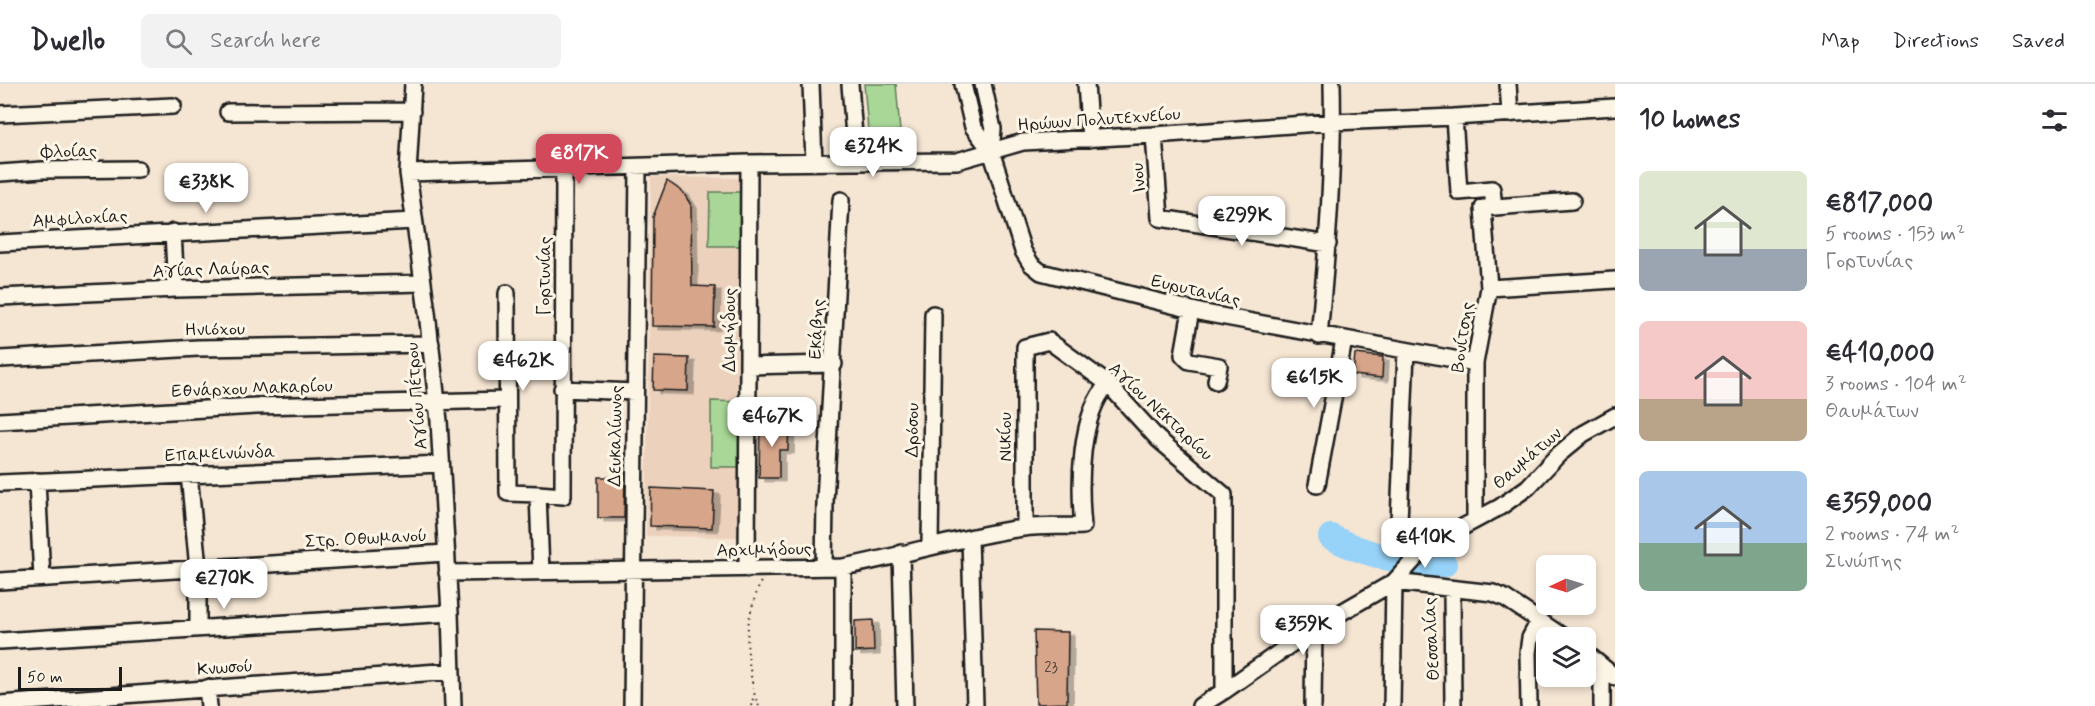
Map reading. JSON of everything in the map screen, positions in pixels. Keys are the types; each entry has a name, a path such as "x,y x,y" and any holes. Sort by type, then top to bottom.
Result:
{"street":[{"name":"Αγίου Πέτρου","path":"413,84 408,174 437,401 450,613 453,706"},
{"path":"811,84 814,163"},
{"path":"850,84 856,162"},
{"path":"963,84 973,127 991,151"},
{"path":"982,84 993,129 991,151"},
{"path":"1086,84 1090,138"},
{"path":"1319,336 1328,244 1333,122 1332,84"},
{"path":"1508,84 1510,114"},
{"path":"0,114 173,106"},
{"name":"Ηρώων Πολυτεχνείου","path":"408,174 749,163 957,161 1023,142 1615,107"},
{"path":"228,112 412,111"},
{"path":"1454,117 1459,192 1492,189 1494,207 1572,201"},
{"name":"Ινου","path":"1154,135 1160,218 1328,244"},
{"name":"Ευρυτανίας","path":"991,151 1023,251 1036,269 1053,276 1191,310 1319,336 1475,363"},
{"name":"Διομήδους","path":"747,569 749,163"},
{"name":"Δευκαλίωνος","path":"632,706 638,166"},
{"name":"Γορτυνίας","path":"538,494 563,496 564,169"},
{"name":"Φλοίας","path":"0,173 42,170 138,170"},
{"name":"Εκάβης","path":"824,567 825,502 841,200"},
{"name":"Βονίτσης","path":"1475,519 1475,363 1489,288 1483,208 1494,207"},
{"name":"Αμφιλοχίας","path":"0,243 414,220"},
{"path":"173,232 176,289"},
{"path":"1489,288 1615,280"},
{"name":"Αγίας Λαύρας","path":"0,297 176,289 423,283"},
{"path":"507,293 508,493 538,494 541,573"},
{"path":"1191,310 1183,355 1189,361 1219,366 1216,381"},
{"name":"Δρόσου","path":"930,547 933,314"},
{"path":"1317,485 1344,340"},
{"name":"Αγίου Νεκταρίου","path":"1025,347 1049,341 1108,384 1158,439 1224,495 1224,691"},
{"name":"Ηνιόχου","path":"0,359 198,348 431,344"},
{"name":"Νικίου","path":"1025,347 1025,528"},
{"path":"1406,351 1399,522 1428,547"},
{"path":"748,366 834,364"},
{"name":"Αρχιμήδους","path":"447,573 843,567 1025,528 1083,526 1081,484 1084,446 1095,407 1102,390 1108,384"},
{"path":"562,388 635,392"},
{"name":"Εθνάρχου Μακαρίου","path":"0,421 256,406 507,400"},
{"name":"Θαυμάτων","path":"1200,706 1314,628 1394,582 1428,547 1500,507 1528,487 1566,448 1584,434 1615,416"},
{"name":"Επαμεινώνδα","path":"0,483 441,464"},
{"path":"189,474 198,568 198,628"},
{"path":"37,481 42,578"},
{"path":"970,538 975,706"},
{"name":"Στρ. Οθωμανού","path":"0,581 446,553"},
{"path":"901,554 905,706"},
{"path":"843,567 843,706"},
{"path":"1392,706 1394,582"},
{"name":"Θεσσαλίας","path":"1394,582 1452,589 1453,706"},
{"path":"1452,589 1493,593 1505,598 1548,627"},
{"path":"0,641 450,613"},
{"path":"1529,706 1528,653 1530,638 1539,621"},
{"path":"1313,706 1314,628"},
{"path":"1596,661 1615,677"},
{"path":"1602,666 1602,706"},
{"name":"Κνωσού","path":"0,704 452,671"},
{"path":"207,688 209,706"}],"path":[{"path":"759,706 754,695 746,644 751,610 763,578 763,569"},
{"path":"751,706 754,695"}],"shaded area":[{"path":"651,177 745,178 741,537 646,536"}],"green space":[{"path":"864,84 896,84 900,131 875,133 868,130"},
{"path":"710,192 742,192 741,246 709,246"},
{"path":"711,401 742,402 741,467 711,467"}],"building":[{"path":"667,181 683,192 691,205 692,286 715,287 714,327 652,326 653,217"},
{"path":"1355,354 1383,357 1382,378 1353,375"},
{"path":"654,357 689,358 688,391 653,390"},
{"path":"760,422 789,423 788,450 779,450 779,478 759,478"},
{"path":"598,477 625,477 624,518 598,518"},
{"path":"651,488 714,491 712,528 650,526"},
{"path":"873,620 874,651 855,652 855,621"},
{"path":"1034,631 1068,632 1067,703 1036,704"}],"waterway":[{"path":"1331,537 1372,554 1414,562 1444,564"}]}
